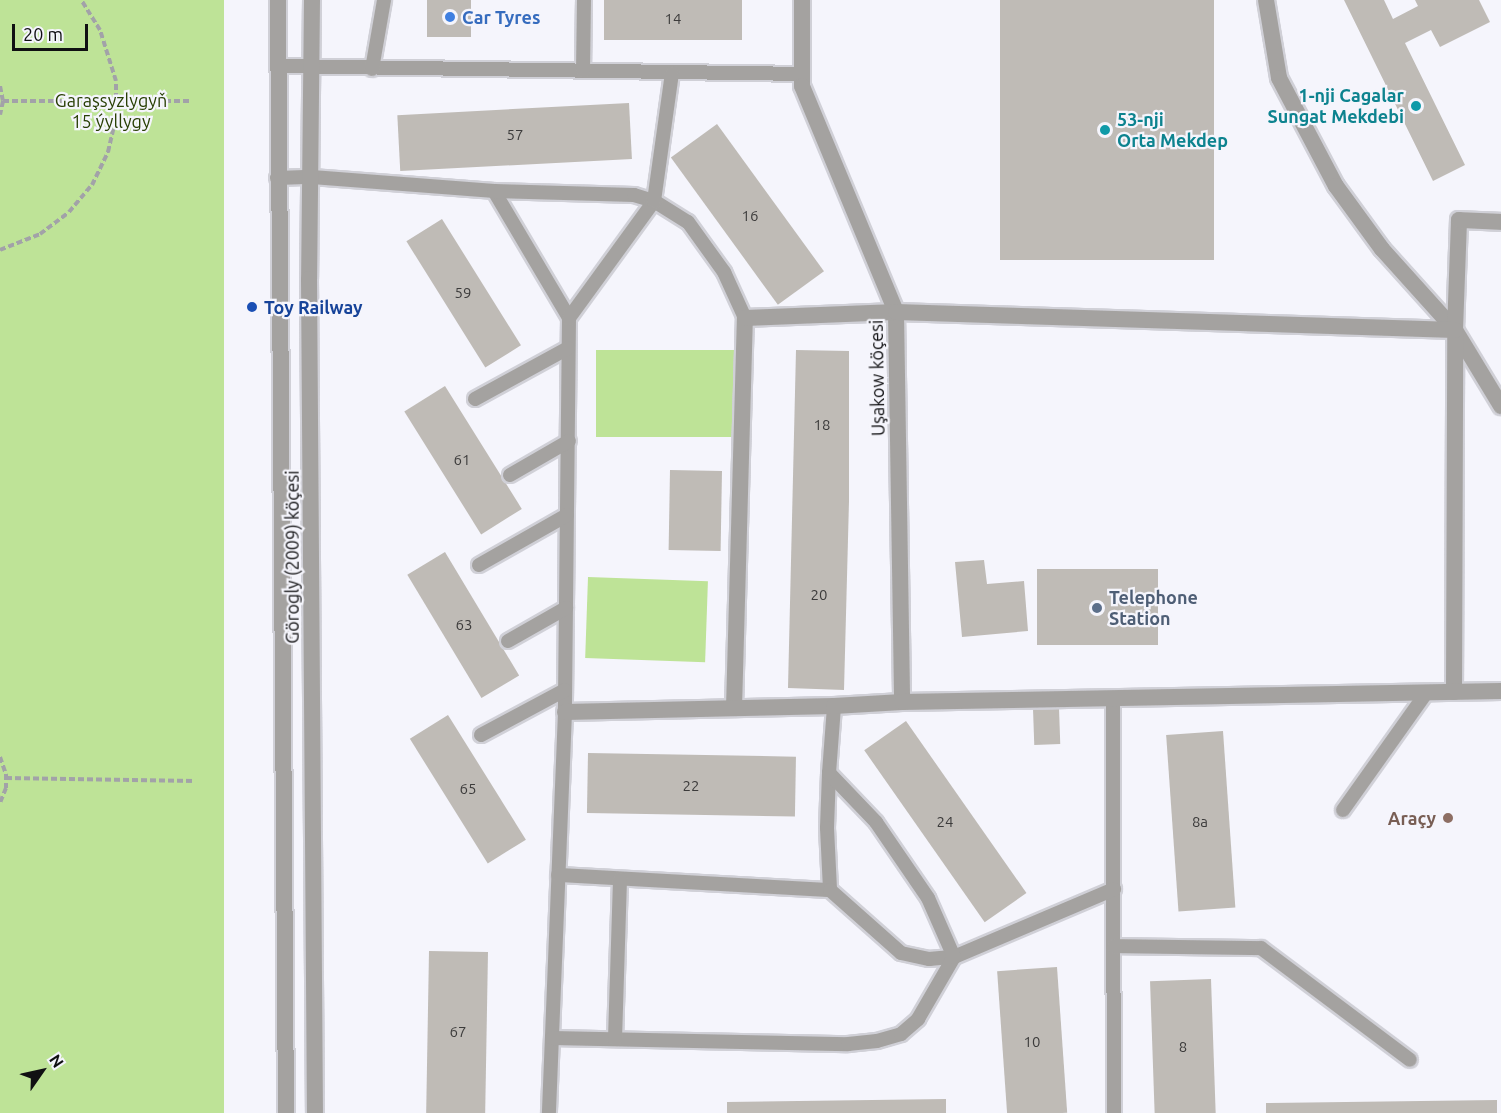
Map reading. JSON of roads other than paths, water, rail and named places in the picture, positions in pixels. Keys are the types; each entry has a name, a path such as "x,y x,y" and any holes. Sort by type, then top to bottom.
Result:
{"street":[{"name":"Görogly (2009) köçesi","path":"278,0 277,178 286,1113"},
{"name":"Görogly (2009) köçesi","path":"312,0 312,177 309,291 315,1113"},
{"name":"Uşakow köçesi","path":"802,0 801,86 896,312 902,702"},
{"path":"1266,0 1280,78 1336,186 1382,249 1455,330 1501,406"},
{"path":"1454,692 1455,330 1459,220 1501,222"},
{"path":"734,708 745,318 896,312 1455,330"},
{"path":"565,712 834,706 902,702 1113,700 1501,691"}],"lane":[{"path":"372,69 384,0"},
{"path":"583,71 584,0"},
{"path":"278,66 312,69 801,74"},
{"path":"569,318 654,201 672,73"},
{"path":"277,178 312,177 494,191 634,195 654,201 688,222 724,272 745,318"},
{"path":"494,191 569,318 565,712 549,1113"},
{"path":"475,399 568,348"},
{"path":"510,475 568,441"},
{"path":"479,565 567,515"},
{"path":"508,641 566,608"},
{"path":"481,735 565,690"},
{"path":"1343,810 1426,693"},
{"path":"1113,700 1114,1113"},
{"path":"830,890 827,828 834,706"},
{"path":"829,773 876,822 928,898 954,957"},
{"path":"558,876 830,890 901,953 929,959 954,957 1113,889"},
{"path":"615,1039 620,879"},
{"path":"1114,946 1261,948 1410,1060"},
{"path":"552,1038 848,1044 878,1041 901,1034 918,1019 954,957"}],"place":[{"name":"Car Tyres","path":"450,17"},
{"name":"1-nji Cagalar Sungat Mekdebi","path":"1416,106"},
{"name":"53-nji Orta Mekdep","path":"1105,130"},
{"name":"Toy Railway","path":"252,307"},
{"name":"Telephone Station","path":"1097,608"},
{"name":"Araçy","path":"1448,818"}],"park label":[{"name":"Garaşsyzlygyň 15 ýyllygy","path":"111,111"}]}
